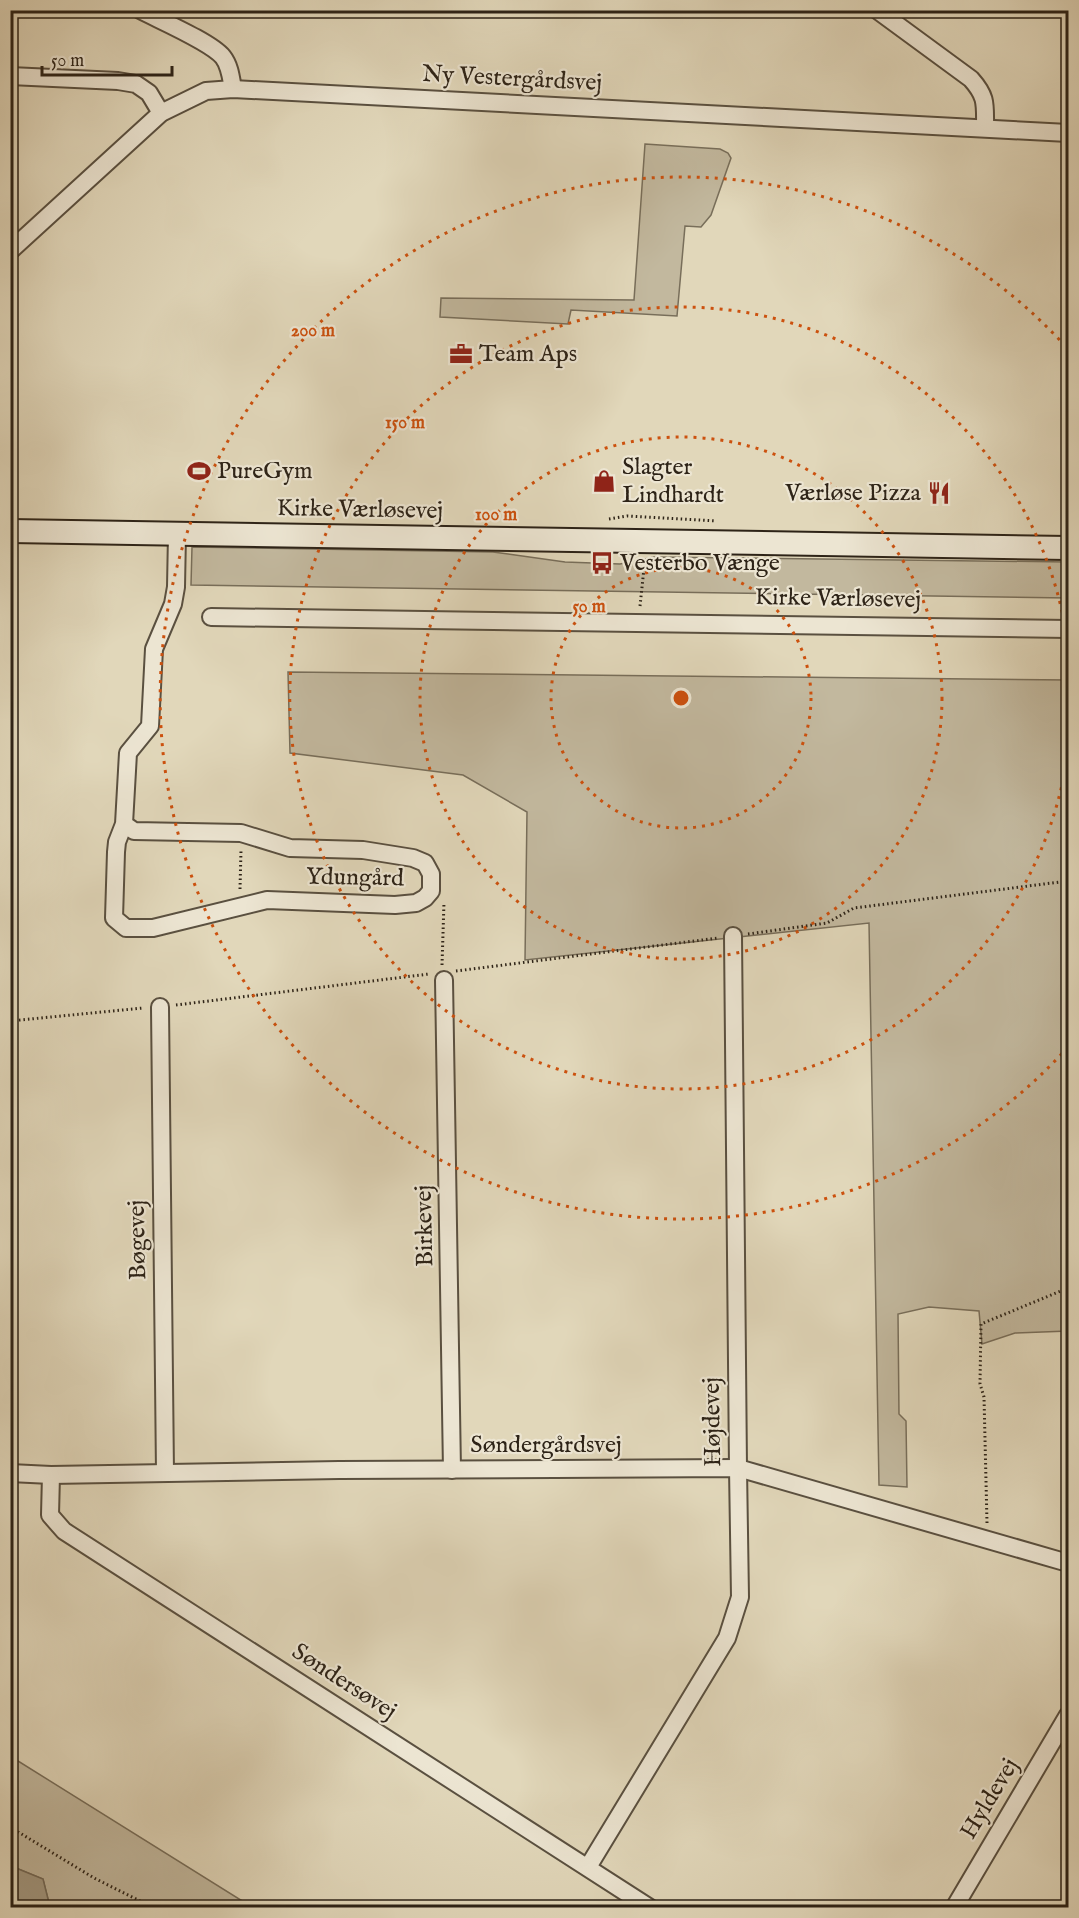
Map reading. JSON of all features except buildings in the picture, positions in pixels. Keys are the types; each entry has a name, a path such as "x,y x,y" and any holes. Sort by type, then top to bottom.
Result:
{"street":[{"path":"140,10 211,47 223,57 230,69 233,89"},
{"path":"877,10 971,79 981,91 985,107 985,128"},
{"path":"10,76 118,81 136,84 149,93 161,113"},
{"name":"Ny Vestergårdsvej","path":"10,251 161,113 206,91 233,89 1068,133"},
{"name":"Kirke Værløsevej","path":"10,531 1068,548"},
{"name":"Ydungård","path":"124,824 134,831 241,833 290,848 363,850 413,858 425,863 431,874 431,891 416,903 395,905 267,900 153,928 126,928 114,918 116,852 124,824 128,753 150,726 154,649 173,604 176,587 177,534"},
{"name":"Kirke Værløsevej","path":"211,618 1068,629"},
{"name":"Højdevej","path":"588,1868 727,1638 740,1597 733,936"},
{"name":"Birkevej","path":"441,975 452,1470"},
{"name":"Bøgevej","path":"160,1007 165,1473"},
{"name":"Søndergårdsvej","path":"10,1473 51,1475 738,1468 1068,1563"},
{"name":"Søndersøvej","path":"51,1475 50,1515 64,1532 650,1908"},
{"name":"Hyldevej","path":"954,1908 1068,1715"}],"path":[{"path":"640,596 646,555"},
{"path":"240,908 241,833"},
{"path":"10,1021 160,1007 441,975 827,923 854,908 1068,881"},
{"path":"441,975 444,902"},
{"path":"988,1540 984,1397 980,1384 981,1324 1068,1288"},
{"path":"10,1827 94,1878 154,1908"}],"shaded area":[{"path":"645,144 720,149 728,153 731,158 711,215 701,227 685,226 677,316 571,310 568,324 440,317 441,298 634,300"},
{"path":"192,547 493,552 565,562 620,564 654,557 1068,562 1068,598 191,585"},
{"path":"288,672 1068,680 1068,1331 1015,1333 982,1344 979,1311 929,1307 898,1314 899,1414 906,1421 907,1487 879,1485 869,923 525,960 527,812 463,775 290,753"},
{"path":"10,1756 252,1907 50,1907 43,1879 11,1866"},
{"path":"11,1866 43,1879 50,1907 11,1907"}],"place":[{"name":"Team Aps","path":"461,354"},
{"name":"PureGym","path":"199,471"},
{"name":"Slagter Lindhardt","path":"604,481"},
{"name":"Værløse Pizza","path":"939,493"},
{"name":"Vesterbo Vænge","path":"602,563"}]}
